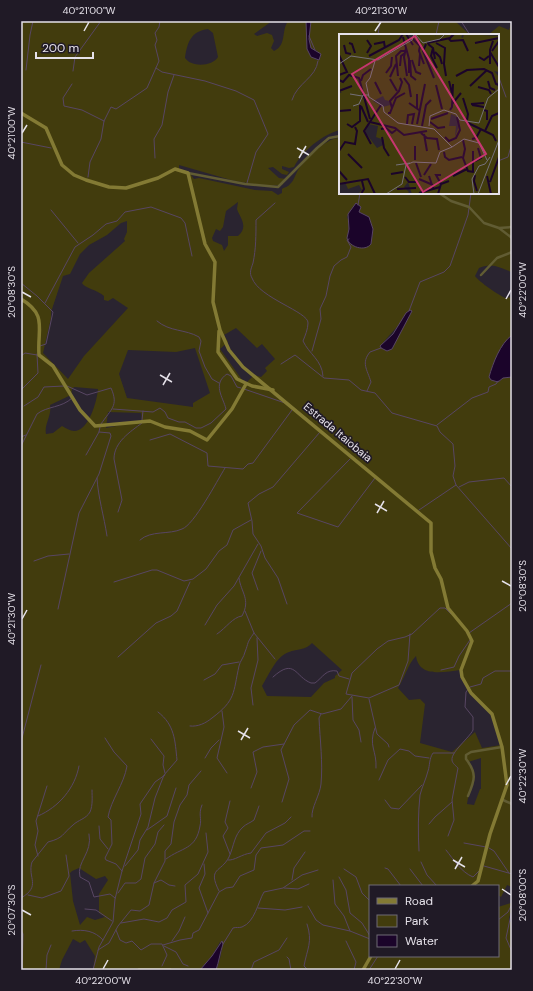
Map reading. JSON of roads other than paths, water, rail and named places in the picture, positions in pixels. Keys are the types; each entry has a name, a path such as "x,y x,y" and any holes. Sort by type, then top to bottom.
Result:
{"street":[{"path":"21,113 46,128 62,165 74,175 86,180 121,188 158,178 176,169 188,173 245,184 278,187 318,148 332,137 339,136"},
{"name":"Estrada Itaiobaia","path":"188,173 205,244 215,262 213,302 220,330 229,350 239,362 430,521 432,525 430,539 431,552 435,568 441,579 448,608 467,631 472,640 461,670 462,677 471,693 491,712 502,747 507,785 490,834 478,881 473,885"},
{"path":"440,194 451,201 469,207 484,223 499,228 512,238"},
{"path":"499,228 512,227"},
{"path":"481,275 497,258 512,252"},
{"path":"21,299 32,306 37,314 40,338 39,355 53,366 80,410 95,426 147,421 165,427 190,431 207,440 232,410 246,384"},
{"path":"220,330 217,347 219,354 235,377 246,384 274,390"},
{"path":"468,796 472,787 474,773 472,766 466,759 466,755 471,752 502,747"},
{"path":"503,800 512,804"},
{"path":"363,970 370,957"},
{"path":"138,970 170,970"}],"water":[{"path":"306,21 311,21 309,39 311,48 321,54 319,60 311,57 307,49"},
{"path":"356,203 361,207 359,212 369,217 373,229 371,244 365,248 354,246 348,241 347,238 349,229 348,214"},
{"path":"410,310 412,311 392,349 387,351 381,348 380,346 393,334 406,313"},
{"path":"512,335 512,377 503,378 498,382 491,380 489,377 498,354 504,343"},
{"path":"222,941 223,944 216,970 200,970 212,956"}],"waterway":[{"path":"26,70 33,21"},
{"path":"73,71 75,57 101,21"},
{"path":"88,177 90,162 101,139 104,121 111,107 116,109 147,88 159,61 155,45 157,40 155,33 159,27 160,21"},
{"path":"378,34 380,21"},
{"path":"436,34 439,21"},
{"path":"461,21 469,34"},
{"path":"309,36 315,50"},
{"path":"292,100 294,94 314,72 318,61"},
{"path":"156,68 162,72 205,81 236,91 254,100 268,134 256,152 247,183"},
{"path":"155,158 154,139 162,125 168,92 174,75"},
{"path":"499,78 506,97"},
{"path":"72,84 63,98 64,106 82,110 104,121"},
{"path":"21,142 51,148"},
{"path":"499,161 508,157 512,143"},
{"path":"358,205 360,194"},
{"path":"409,311 420,282 444,272 450,266 468,215 471,194"},
{"path":"275,203 256,220 255,247 251,276 256,285 264,292 301,314 306,319 308,325 303,341 318,361 323,376"},
{"path":"45,303 75,247 106,224 117,221 125,212 151,207 181,218 185,223 192,256"},
{"path":"51,210 78,243"},
{"path":"312,351 321,319 320,309 326,296 330,276 334,266 347,257 351,247 347,240 349,239"},
{"path":"21,283 53,312 46,344 40,346"},
{"path":"157,321 172,329 194,334 199,337 201,341 199,351 205,367 212,379 219,383"},
{"path":"367,391 371,382 365,363 367,356 370,352 381,348"},
{"path":"21,356 25,353 37,355"},
{"path":"21,390 38,373 37,354"},
{"path":"281,364 295,355 324,378 349,380 361,390 375,393 392,413 437,426 440,432 453,444 455,466 453,476 456,485 512,549"},
{"path":"113,409 153,412 160,408 165,412 168,418 179,422 185,422 196,428 201,428 211,423 226,409 219,386 223,378 227,374 231,376 237,387 241,388"},
{"path":"437,425 472,398 488,392 489,387 496,384 498,381"},
{"path":"24,406 38,397 44,387 64,386"},
{"path":"67,386 87,395 111,388 114,399 113,407 101,424"},
{"path":"244,389 285,403"},
{"path":"21,446 37,414 41,411 64,404 72,398"},
{"path":"150,440 170,434 207,453 208,466 243,469 248,464 253,463 292,410"},
{"path":"142,420 143,411"},
{"path":"118,512 122,500 114,459 115,453 117,447 124,438 142,423"},
{"path":"86,455 99,432 100,427"},
{"path":"58,609 79,513 99,474 111,436 110,433 99,432"},
{"path":"287,604 278,578 265,558 261,546 253,534 248,503 259,494 273,487 320,432"},
{"path":"21,437 26,435"},
{"path":"350,459 297,513 338,527 375,478"},
{"path":"140,540 149,535 177,531 187,526 199,511 225,468"},
{"path":"97,478 107,536"},
{"path":"459,487 469,482 504,478 512,487"},
{"path":"419,510 456,485"},
{"path":"114,582 152,570 157,570 184,581 193,579 206,569 219,551 227,545 233,530 251,520"},
{"path":"205,625 217,605 234,586 258,544"},
{"path":"258,590 252,573 261,551"},
{"path":"34,561 48,556 69,554"},
{"path":"217,634 233,621 242,616 245,610 246,600 239,578"},
{"path":"118,657 156,623 171,616 177,611 190,582"},
{"path":"469,633 512,603"},
{"path":"410,634 408,661 399,685 369,698 346,694 352,673 377,649 388,641 405,637 412,634 440,608 445,608 451,614"},
{"path":"245,611 254,633 275,659"},
{"path":"190,726 207,722 220,712 230,701 240,664 249,641 254,633"},
{"path":"253,705 251,688 258,660 257,638"},
{"path":"441,670 454,667 459,656 470,640"},
{"path":"204,680 215,674 222,665 239,662"},
{"path":"21,742 41,665"},
{"path":"273,677 280,671 290,669 294,670 311,683 315,683 330,671 337,671 339,676 349,679"},
{"path":"448,836 454,820 452,800 458,768 453,762 452,757 473,730 473,717 465,707 466,692 470,687 481,684 483,678 495,671 512,671"},
{"path":"282,802 289,779 281,750 294,725 310,710 322,714 341,709 352,696"},
{"path":"352,697 353,720 359,730 361,742"},
{"path":"369,699 377,734 388,744 389,747"},
{"path":"222,711 224,727 217,758 227,773"},
{"path":"125,866 138,850 140,840 148,827 155,798 164,775 177,760 175,740 171,728 164,717 158,712"},
{"path":"312,817 322,776 319,718 321,714"},
{"path":"375,728 372,739 376,768"},
{"path":"105,738 114,752 127,766 108,817 111,820 112,844 105,858 106,860 116,864 122,871"},
{"path":"151,739 164,756 163,765 165,773"},
{"path":"205,758 211,748 219,740"},
{"path":"251,788 257,772 253,752 263,747 284,744"},
{"path":"379,780 388,760 400,749 409,751 415,756 429,758"},
{"path":"419,851 418,823 420,795 431,758 433,753 454,753"},
{"path":"38,816 53,807 65,796 74,782 79,766"},
{"path":"98,950 109,943 118,926 131,910 140,911 149,905 154,883 165,861 165,851 171,844 174,822 180,805 187,795 189,785 201,771"},
{"path":"93,970 99,947 113,922 115,899 122,871 141,814 140,804 155,782 165,775"},
{"path":"385,800 391,808 399,809 422,785"},
{"path":"38,856 35,845 38,831 36,821 47,786"},
{"path":"147,830 167,816 176,788"},
{"path":"21,898 31,890 32,862 48,842 60,837 90,812 92,807 92,790"},
{"path":"230,801 225,822 228,828 223,836 230,854"},
{"path":"429,824 452,802"},
{"path":"166,859 188,847 195,840 200,826 200,811 202,805"},
{"path":"219,891 214,878 216,871 226,862 229,857 240,830 254,820 259,806"},
{"path":"228,860 251,853 266,833 285,823 291,817"},
{"path":"118,893 125,883 136,883 141,879 145,858 155,844 158,832 164,825"},
{"path":"99,826 100,839 108,849"},
{"path":"163,945 192,938 193,933 199,930 219,892 226,888 233,887 240,876 254,870 256,855 261,848 283,845 304,831 310,831"},
{"path":"121,923 144,919 159,922 167,918 172,910 186,902 185,885 198,874 208,852 206,833"},
{"path":"89,834 89,847 80,867 80,877 89,882 94,897 110,894 115,898"},
{"path":"464,843 486,847"},
{"path":"489,848 494,851 509,873"},
{"path":"446,850 458,865 469,875 473,877 479,871"},
{"path":"292,880 294,868 305,852"},
{"path":"28,895 42,898 61,891 69,876 66,855"},
{"path":"421,862 427,875 436,885"},
{"path":"204,864 205,874 199,888 208,913"},
{"path":"484,866 512,874"},
{"path":"385,868 388,869 400,885"},
{"path":"344,869 356,877 362,893 369,900"},
{"path":"410,869 422,885"},
{"path":"223,944 233,928 242,927 250,921 264,892 283,888 302,875 318,870"},
{"path":"339,877 346,890 350,913 362,923 369,934"},
{"path":"154,883 161,880 169,885 175,886"},
{"path":"333,880 335,904 344,916 350,931"},
{"path":"284,888 298,889 309,884"},
{"path":"499,919 508,912 512,904"},
{"path":"308,906 316,920 323,925 350,931 369,939"},
{"path":"258,908 285,910 302,907"},
{"path":"85,909 96,910 112,921"},
{"path":"512,910 506,938 512,952"},
{"path":"172,941 179,931 185,917"},
{"path":"307,924 309,930 309,945 304,966 308,970"},
{"path":"21,930 23,934 22,970"},
{"path":"116,930 120,940 126,943 132,941 141,950 151,944 162,944 167,955 162,966"},
{"path":"72,931 89,931 103,940"},
{"path":"251,970 254,962 279,950 287,938"},
{"path":"346,941 356,962 354,970"},
{"path":"46,970 47,955 51,945"},
{"path":"164,946 176,952 183,964 188,966"},
{"path":"287,957 289,959 291,970"},
{"path":"369,970 377,957"}]}
